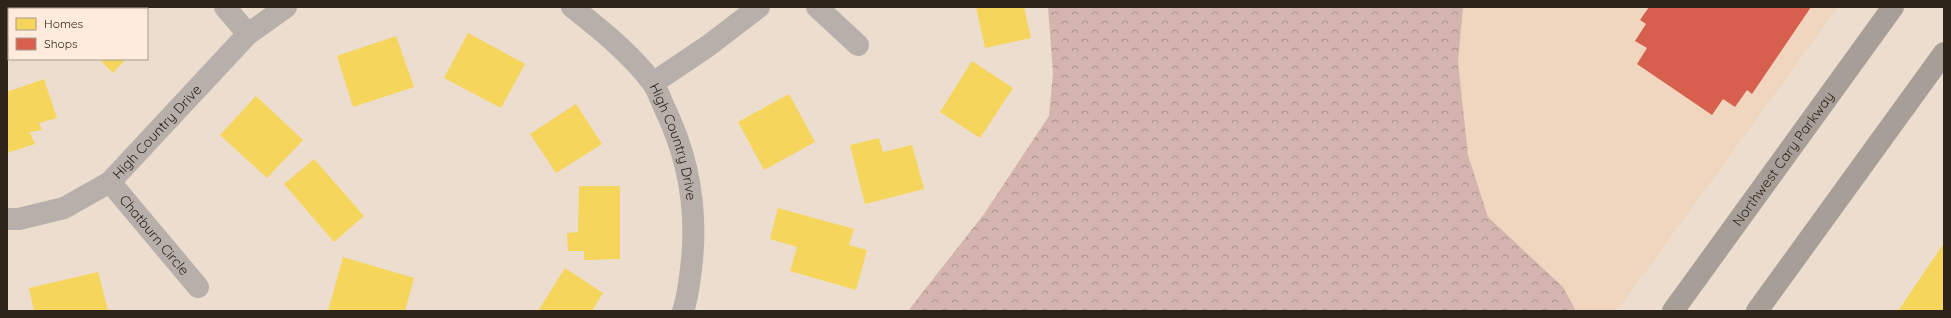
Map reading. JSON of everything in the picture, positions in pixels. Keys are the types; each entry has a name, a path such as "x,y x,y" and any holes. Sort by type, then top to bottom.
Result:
{"main road":[{"name":"Northwest Cary Parkway","path":"1673,311 1894,7"},
{"path":"1757,311 1944,53"}],"street":[{"path":"225,7 248,34"},
{"name":"High Country Drive","path":"7,219 19,219 64,208 110,182 248,34 286,7"},
{"name":"High Country Drive","path":"572,7 608,35 653,83 677,134 688,172 693,209 694,250 689,287 683,311"},
{"path":"653,83 708,46 759,7"},
{"path":"817,7 858,45"},
{"name":"Chatburn Circle","path":"110,182 198,287"}],"shaded area":[{"path":"1175,7 1838,7 1617,311 962,311"}],"green space":[{"path":"1048,7 1463,7 1458,62 1468,155 1488,217 1563,287 1576,311 908,311 984,214 1049,116 1053,73"}],"building: Homes":[{"path":"124,7 125,8 96,8"},
{"path":"976,7 1024,7 1031,38 985,48"},
{"path":"468,33 525,64 501,108 444,78"},
{"path":"396,36 414,87 353,107 337,56"},
{"path":"100,60 125,60 113,73"},
{"path":"972,61 1013,88 980,138 940,112"},
{"path":"44,79 57,118 39,123 42,130 30,132 35,144 7,153 7,92"},
{"path":"789,94 815,142 764,170 738,122"},
{"path":"256,96 303,140 267,178 220,135"},
{"path":"576,104 602,144 556,173 530,134"},
{"path":"879,138 883,152 912,145 924,189 865,204 850,145"},
{"path":"314,159 364,216 334,242 284,184"},
{"path":"579,186 620,186 620,259 584,260 584,251 568,251 567,233 578,232"},
{"path":"778,208 854,229 849,245 867,250 856,290 790,271 797,247 770,239"},
{"path":"1944,243 1944,311 1898,311"},
{"path":"343,257 414,278 405,311 328,311"},
{"path":"565,268 603,293 592,311 538,311"},
{"path":"98,272 108,311 34,311 29,288"}],"building: Shops":[{"path":"1649,7 1811,7 1752,94 1747,90 1735,107 1723,99 1712,115 1637,64 1647,48 1635,41 1646,24 1640,20"}]}
